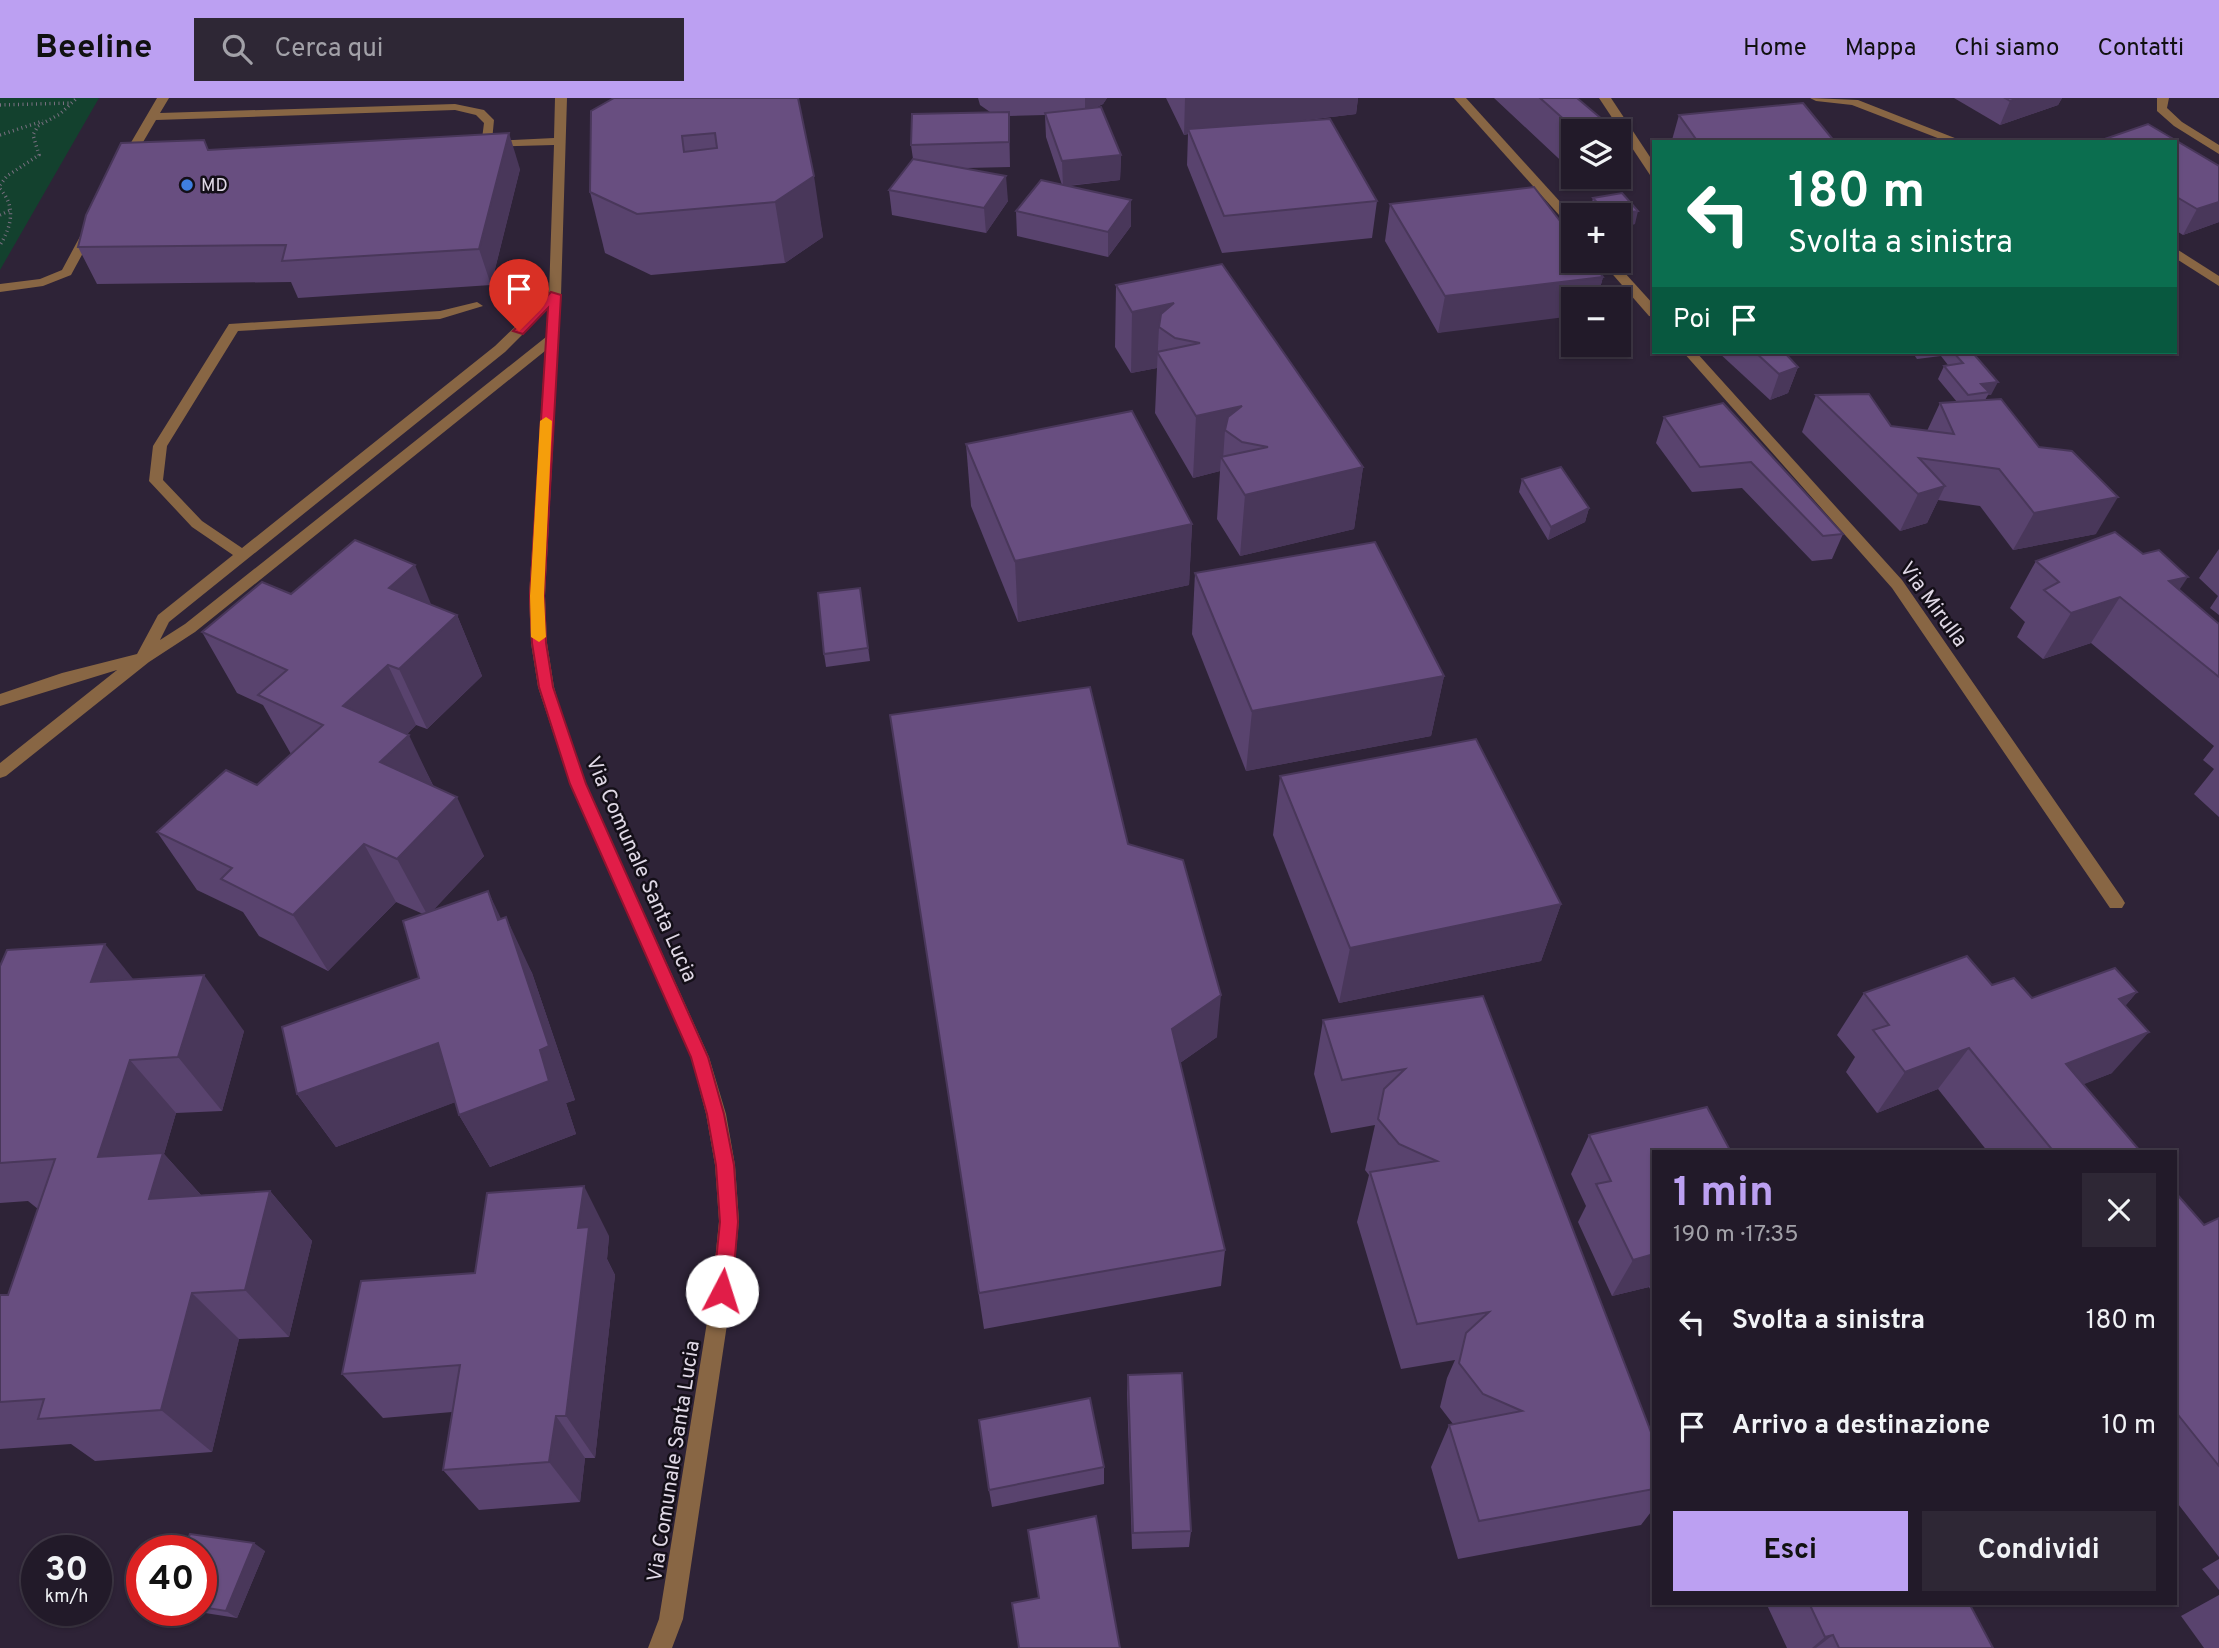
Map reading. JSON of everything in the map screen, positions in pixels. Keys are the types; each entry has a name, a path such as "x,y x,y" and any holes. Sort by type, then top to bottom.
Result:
{"street":[{"path":"127,168 163,98"},
{"name":"Via Comunale Santa Lucia","path":"561,98 555,295 550,340 537,596 539,643 546,687 578,784 699,1057 716,1114 725,1165 729,1222 722,1291 671,1619 660,1648"},
{"path":"1461,98 1561,210"},
{"path":"1605,98 1652,169"},
{"path":"1816,98 1854,102 1953,140"},
{"path":"2163,98 2161,109 2169,117 2219,150"},
{"path":"151,117 455,107 480,112 490,122 480,145 560,141"},
{"path":"0,288 43,282 67,272 99,212"},
{"path":"2177,253 2219,282"},
{"path":"1618,273 1652,311"},
{"path":"0,700 62,679 143,658 163,619 500,349 555,295"},
{"path":"241,554 197,524 156,481 160,446 234,327 440,315 477,306"},
{"path":"0,772 143,658 190,628 550,340"},
{"name":"Via Mirulla","path":"1691,354 1897,584 2116,903"}],"path":[{"path":"0,245 10,230 11,210 8,195 0,187 5,177 34,162 39,155 33,135 38,126 60,114 76,98"},
{"path":"0,105 72,103"},
{"path":"0,135 60,114"},
{"path":"0,215 11,210"}],"green space":[{"path":"0,98 99,98 0,270"}],"building":[{"path":"614,98 798,98 814,176 775,202 637,214 590,192 591,111","holes":["715,133 717,148 684,152 682,136"]},
{"path":"1540,98 1577,98 1602,119 1564,119"},
{"path":"1803,103 1833,140 1697,140 1679,115"},
{"path":"1101,107 1121,155 1062,161 1045,113"},
{"path":"1009,112 1009,142 911,145 912,114"},
{"path":"1330,119 1377,201 1224,216 1188,129"},
{"path":"2148,124 2175,140 2102,140"},
{"path":"509,133 479,249 282,261 286,245 78,247 86,215 121,143 204,140 208,150"},
{"path":"2177,141 2219,166 2219,202 2197,209 2177,197"},
{"path":"913,159 1006,176 984,208 889,190"},
{"path":"1041,180 1131,200 1108,232 1016,211"},
{"path":"1534,187 1561,222 1561,273 1600,273 1603,277 1445,296 1390,204"},
{"path":"1622,193 1631,203 1597,203 1593,198"},
{"path":"1631,203 1638,211 1631,212"},
{"path":"1222,264 1363,467 1245,495 1221,457 1268,447 1242,442 1225,430 1228,417 1242,406 1196,416 1157,352 1200,343 1175,338 1159,327 1161,314 1174,303 1132,312 1116,285"},
{"path":"1757,354 1786,354 1798,367 1779,374"},
{"path":"1955,354 1974,354 1998,382 1981,384 1989,392 1968,395 1944,366 1963,363"},
{"path":"1869,394 1891,426 1954,434 1940,403 2001,399 2039,447 2072,451 2118,497 2034,513 1999,469 1919,458 1945,486 1918,494 1816,395"},
{"path":"1723,403 1843,534 1823,536 1751,462 1700,467 1664,417"},
{"path":"1132,411 1192,524 1015,561 966,444"},
{"path":"1561,467 1589,508 1551,527 1522,479"},
{"path":"2115,532 2143,554 2159,550 2188,577 2169,581 2219,624 2219,677 2120,597 2071,613 2044,590 2059,582 2036,561"},
{"path":"355,540 415,565 389,588 457,615 399,669 388,665 343,706 409,735 380,762 457,797 397,859 364,844 293,915 221,879 232,868 157,832 226,770 257,785 323,725 258,695 287,670 202,632 262,582 291,594"},
{"path":"1375,542 1444,676 1252,711 1195,573"},
{"path":"860,588 868,648 824,654 818,593"},
{"path":"1090,687 1128,844 1183,860 1221,995 1172,1029 1225,1250 979,1293 890,715"},
{"path":"1476,739 1561,904 1350,948 1280,776"},
{"path":"488,891 498,920 506,917 549,1046 540,1050 549,1081 459,1115 438,1043 297,1094 282,1027 419,978 403,921"},
{"path":"105,944 91,982 204,975 178,1057 130,1060 98,1157 163,1153 149,1199 270,1191 245,1290 192,1293 161,1410 38,1419 44,1399 0,1402 0,1295 8,1295 55,1159 0,1163 0,966 7,950"},
{"path":"1967,956 1992,985 2014,978 2032,998 2115,968 2137,992 2119,999 2149,1032 2066,1064 2139,1150 2052,1150 1969,1048 1905,1072 1873,1030 1889,1025 1864,993"},
{"path":"1483,996 1652,1435 1652,1489 1479,1521 1449,1425 1522,1411 1483,1394 1459,1363 1466,1333 1489,1312 1417,1324 1370,1172 1437,1161 1399,1144 1378,1119 1384,1089 1405,1069 1342,1080 1323,1020"},
{"path":"1707,1107 1730,1150 1652,1150 1652,1255 1633,1260 1596,1184 1611,1181 1589,1135"},
{"path":"584,1186 578,1228 589,1227 566,1416 556,1416 549,1462 443,1470 460,1365 342,1374 361,1281 475,1273 487,1193"},
{"path":"2177,1194 2204,1225 2219,1218 2219,1466 2177,1414"},
{"path":"1182,1373 1191,1531 1133,1533 1128,1375"},
{"path":"1090,1398 1104,1467 989,1490 979,1420"},
{"path":"1096,1516 1120,1648 1019,1648 1012,1603 1039,1598 1028,1530"},
{"path":"217,1538 254,1543 226,1611 217,1610"},
{"path":"1810,1605 1970,1605 1993,1648 1839,1648 1833,1635 1825,1637"}],"slow traffic":[{"path":"539,637 537,596 546,421"}],"place":[{"name":"MD","path":"187,185"}],"route":[{"path":"519,331 555,295 550,340 537,596 539,643 546,687 578,784 699,1057 716,1114 725,1165 729,1222 722,1291"}]}
